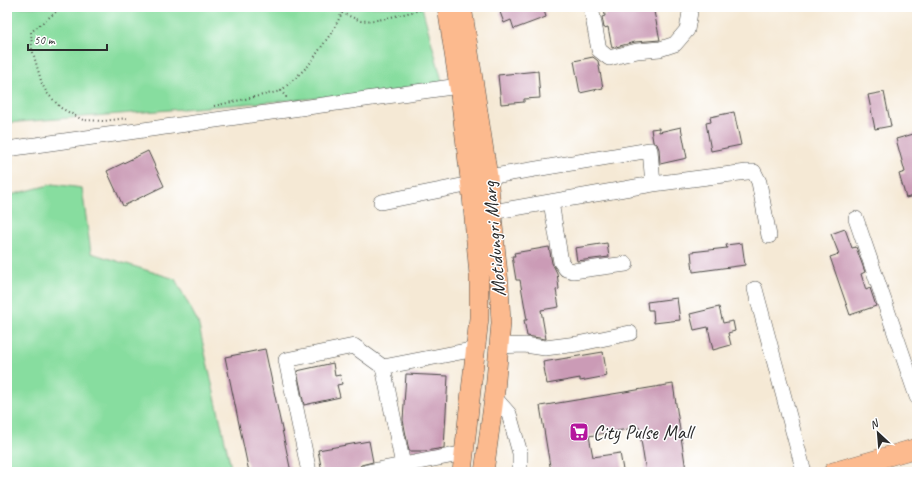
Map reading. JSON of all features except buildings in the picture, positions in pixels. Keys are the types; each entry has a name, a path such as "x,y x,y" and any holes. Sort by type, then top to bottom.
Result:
{"main road":[{"path":"447,7 459,86 471,184 479,275 479,318 462,472"},
{"name":"Motidungri Marg","path":"462,7 488,178 499,284 501,324 485,469"},
{"path":"833,472 917,448"}],"street":[{"path":"591,7 599,50 609,58 637,51 660,49 675,44 687,30 690,12"},
{"path":"7,149 459,86"},
{"path":"488,178 650,150 653,184"},
{"path":"492,212 653,184 754,172 759,182 769,236"},
{"path":"381,202 471,184"},
{"path":"551,202 561,262 566,269 573,271 626,264"},
{"path":"856,219 917,397"},
{"path":"754,289 804,472"},
{"path":"499,346 545,348 577,344 630,333"},
{"path":"309,472 286,360 354,346 383,367 403,465"},
{"path":"383,367 476,349"},
{"path":"494,397 509,414 520,453 520,472"},
{"path":"367,472 465,453"}],"path":[{"path":"62,7 31,32 32,49 42,84 47,93 61,108 83,120 104,121 134,118"},
{"path":"208,108 281,91 308,66 332,32 342,12 341,7"},
{"path":"342,12 361,21 378,20 433,7"},
{"path":"275,112 286,97 281,91"}],"green space":[{"path":"7,7 422,7 444,88 7,123"},
{"path":"53,184 82,188 91,253 175,279 198,322 232,472 7,472 7,196"}],"place":[{"name":"City Pulse Mall","path":"579,432"}]}
